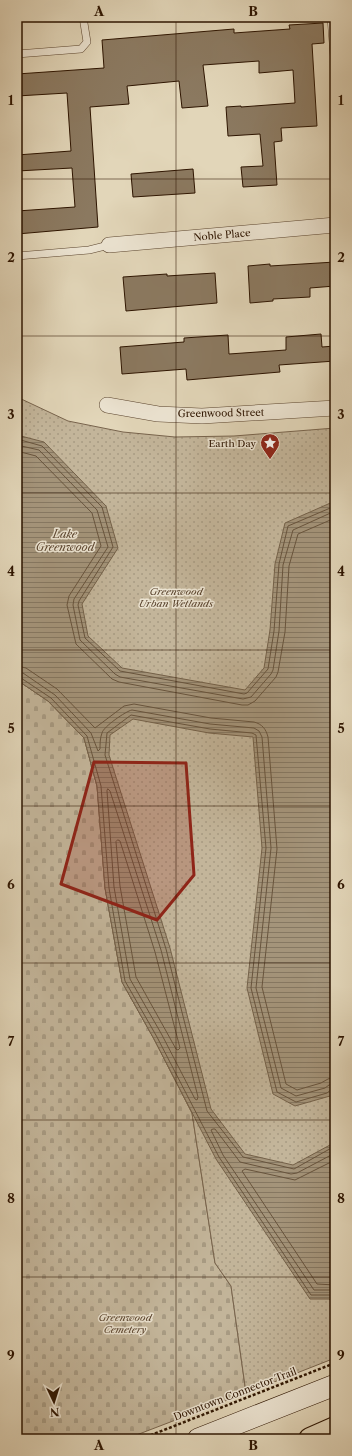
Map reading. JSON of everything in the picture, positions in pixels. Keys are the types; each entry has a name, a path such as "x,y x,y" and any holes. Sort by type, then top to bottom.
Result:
{"highway":[{"path":"310,1439 335,1428"}],"main road":[{"path":"198,1439 335,1385"}],"street":[{"name":"Noble Place","path":"109,245 335,225"},
{"name":"Greenwood Street","path":"107,405 158,414 202,416 335,408"}],"lane":[{"path":"17,54 81,49 87,42 84,17"},
{"path":"331,17 335,69"},
{"path":"17,256 89,250 109,245"}],"path":[{"name":"Downtown Connector Trail","path":"141,1439 335,1363"}],"highlighted area":[{"path":"94,762 186,763 194,875 157,920 61,884"}],"green space":[{"name":"Greenwood Urban Wetlands","path":"17,397 68,421 123,432 175,437 234,436 335,428 335,1358 246,1393 231,1286 215,1263 192,1113 154,1039 122,982 105,888 97,786 84,738 48,701 17,680"},
{"name":"Greenwood Cemetery","path":"17,680 48,701 84,738 97,786 105,888 122,982 154,1039 192,1113 215,1263 231,1286 246,1393 126,1439 17,1439"}],"water":[{"name":"Lake Greenwood","path":"17,435 44,442 106,506 118,548 82,604 88,636 122,668 245,690 264,668 270,630 275,564 285,523 335,501 335,1091 330,1096 295,1106 273,1094 247,988 262,848 253,737 209,733 133,719 110,735 109,755 170,948 211,1109 245,1154 293,1165 330,1145 335,1140 335,1303 329,1299 310,1299 216,1159 154,1039 122,982 105,888 97,786 84,738 48,701 17,680"}],"building":[{"path":"323,23 324,43 312,44 317,126 281,128 282,141 274,142 277,185 243,187 241,167 263,166 260,134 228,136 226,107 295,103 293,70 259,73 259,61 203,65 208,106 182,108 179,81 127,86 129,104 90,107 98,227 17,234 17,211 75,207 72,168 17,171 17,155 71,151 67,93 17,96 17,74 104,68 102,40 234,29 234,33 290,29 289,25"},
{"path":"193,169 195,193 133,197 131,174"},
{"path":"335,262 335,286 310,288 310,297 273,299 273,301 250,303 248,266"},
{"path":"215,273 217,303 126,311 123,277"},
{"path":"321,334 322,347 335,346 335,361 279,365 280,372 187,380 186,369 122,374 120,347 184,342 184,338 228,335 229,354 286,350 286,337"}],"place":[{"name":"Earth Day","path":"270,460"}]}
